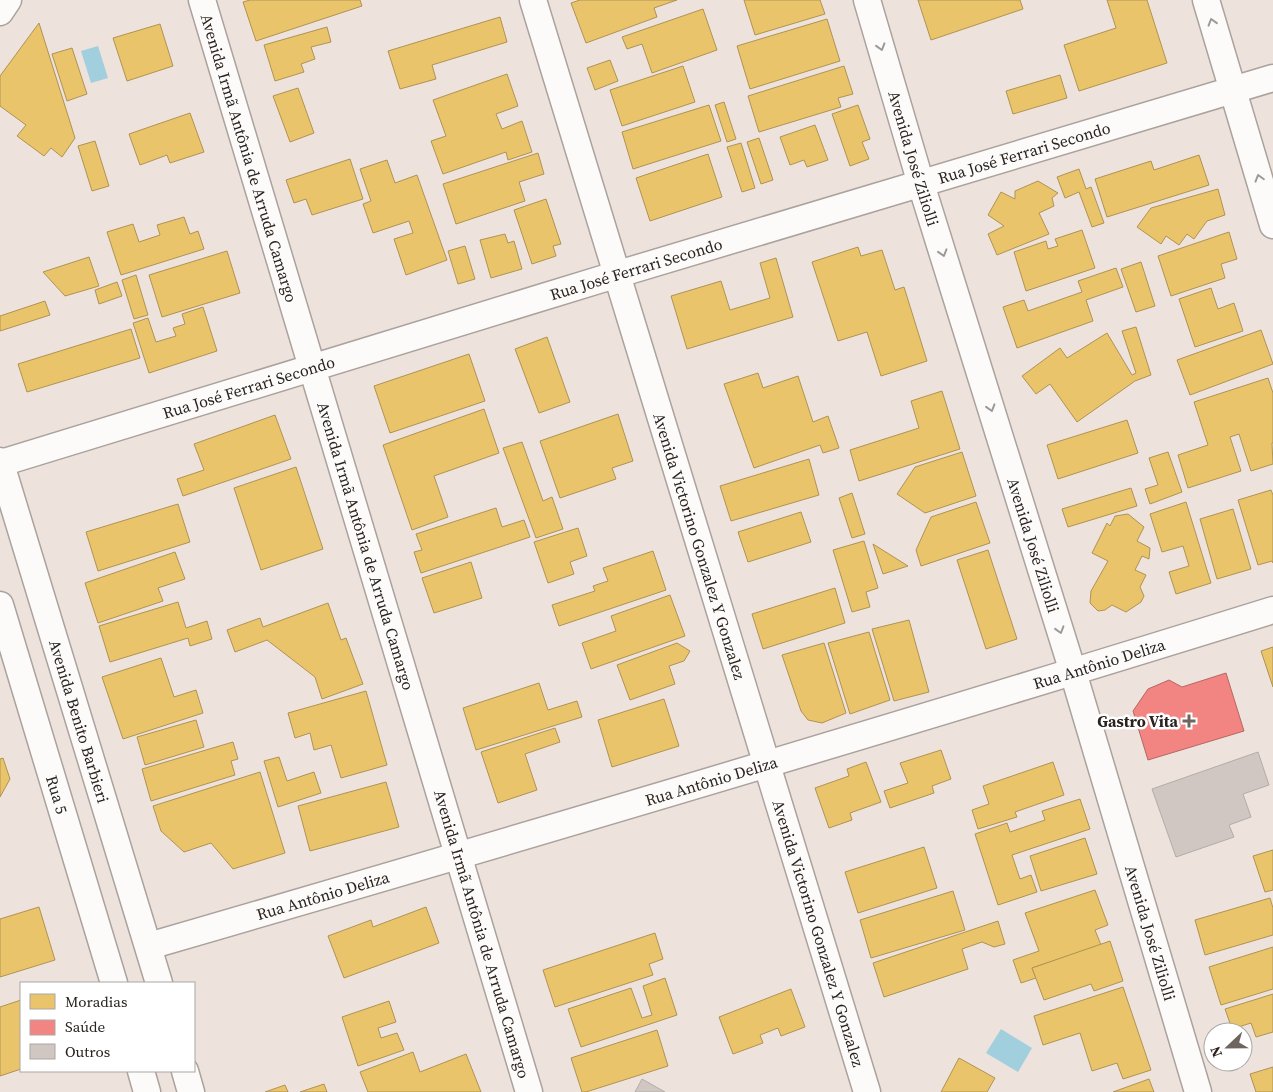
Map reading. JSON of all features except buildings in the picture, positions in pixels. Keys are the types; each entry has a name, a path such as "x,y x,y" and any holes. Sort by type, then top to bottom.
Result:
{"street":[{"path":"0,12 8,0"},
{"name":"Avenida Irmã Antônia de Arruda Camargo","path":"202,0 311,367 460,856 529,1092"},
{"name":"Avenida Victorino Gonzalez Y Gonzalez","path":"533,0 615,275 768,764 867,1092"},
{"name":"Avenida José Ziliolli","path":"867,0 1073,672 1198,1092"},
{"path":"1206,0 1273,225"},
{"name":"Rua José Ferrari Secondo","path":"0,462 1273,78"},
{"name":"Avenida Benito Barbieri","path":"0,462 159,982"},
{"name":"Rua 5","path":"0,605 114,982"},
{"name":"Rua Antônio Deliza","path":"148,946 460,856 1273,610"},
{"path":"140,1072 147,1092"},
{"path":"185,1072 191,1092"}],"water":[{"path":"98,46 108,78 91,83 81,51"},
{"path":"1001,1029 1032,1048 1018,1072 986,1053"}],"place":[{"name":"Gastro Vita","path":"1189,721"}]}
